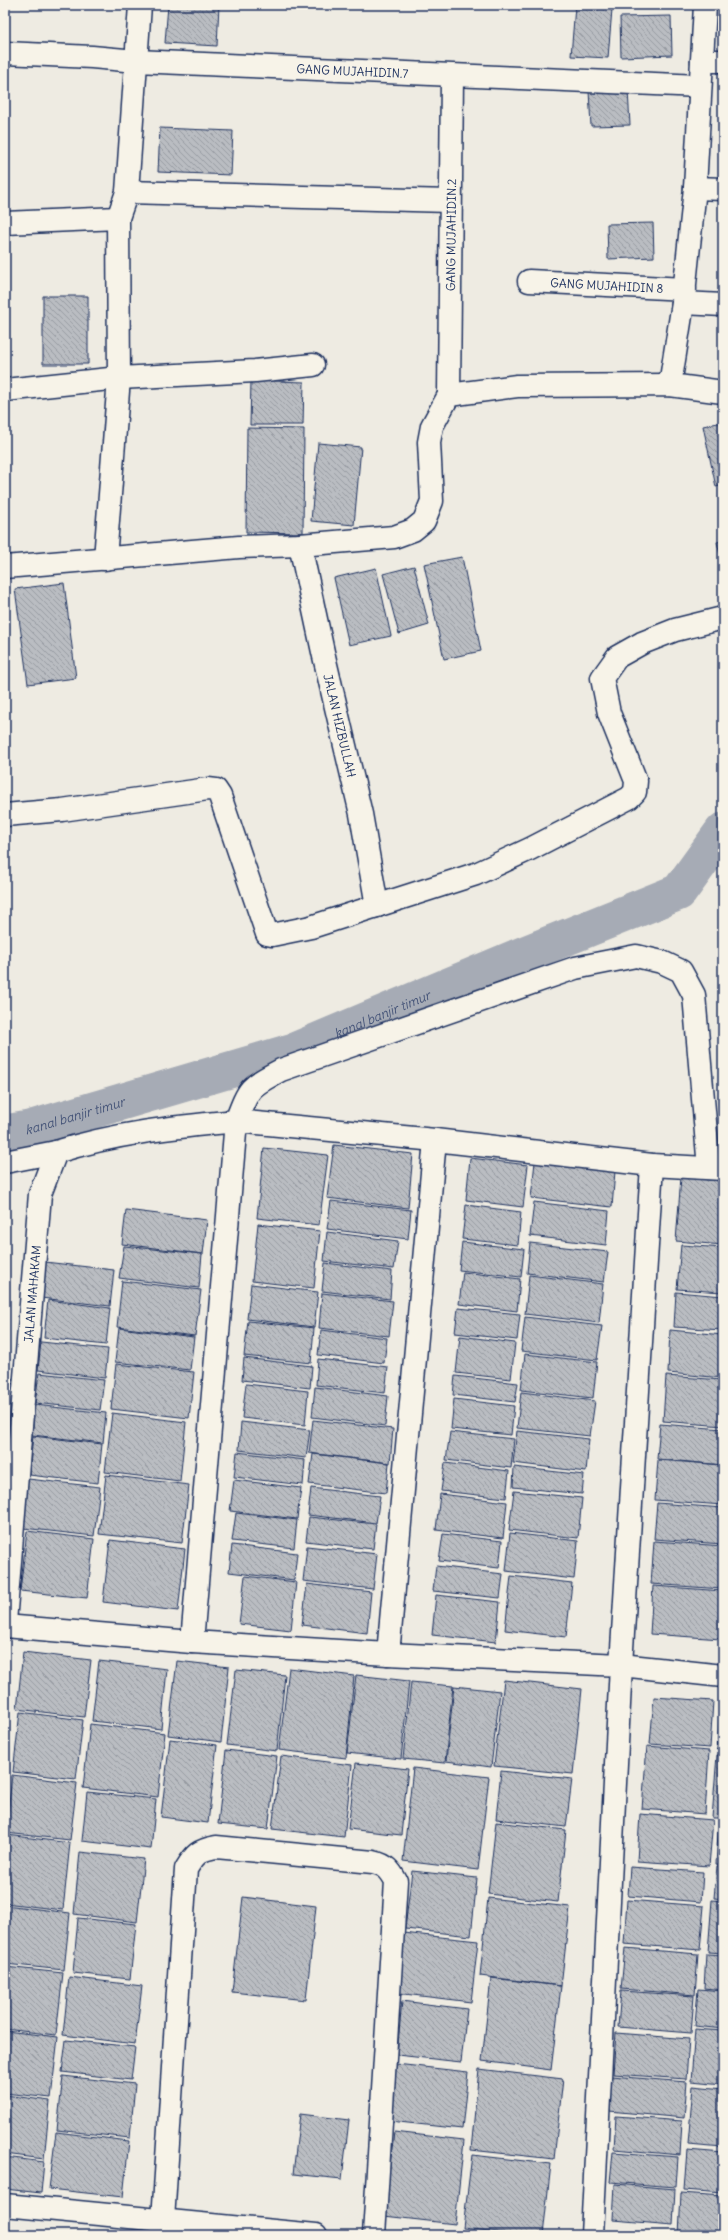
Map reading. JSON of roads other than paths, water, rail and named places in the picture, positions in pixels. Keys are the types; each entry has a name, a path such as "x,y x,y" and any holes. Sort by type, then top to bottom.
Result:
{"street":[{"path":"105,559 119,378 118,218 127,192 140,5"},
{"path":"670,384 684,296 695,188 700,86 713,61 706,5"},
{"name":"GANG MUJAHIDIN.7","path":"5,53 92,57 136,61 700,86"},
{"name":"GANG MUJAHIDIN.2","path":"449,395 449,201 452,76"},
{"path":"695,188 723,189"},
{"path":"127,192 449,201"},
{"path":"5,223 118,218"},
{"name":"GANG MUJAHIDIN 8","path":"529,281 684,296 723,305"},
{"path":"5,390 119,378 254,371 313,365"},
{"path":"5,566 239,547 300,546 394,537 413,530 424,522 432,501 429,442 432,426 449,395 516,386 670,384 723,392"},
{"name":"JALAN HIZBULLAH","path":"300,546 361,814 377,906"},
{"path":"5,814 62,810 208,789 216,790 220,796 267,934 272,935 311,928 476,874 530,849 629,798 636,792 636,781 609,713 602,678 617,657 642,643 675,630 723,618"},
{"path":"5,1162 56,1152 94,1140 146,1130 236,1121 435,1140 652,1165 716,1168 694,995 681,970 662,962 636,956 575,968 281,1070 257,1083 247,1093 236,1121 192,1642"},
{"path":"388,1654 435,1140"},
{"name":"JALAN MAHAKAM","path":"5,1622 40,1194 56,1152"},
{"path":"592,2235 621,1665 652,1165"},
{"path":"5,1626 192,1642 388,1654 621,1665 723,1676"},
{"path":"163,2228 186,1869 194,1856 203,1849 216,1847 373,1862 385,1865 391,1871 396,1881 374,2235"},
{"path":"5,2205 163,2228 316,2235"}],"waterway":[{"name":"kanal banjir timur","path":"5,1133 29,1129 294,1051 520,956 679,892 723,831"}]}
